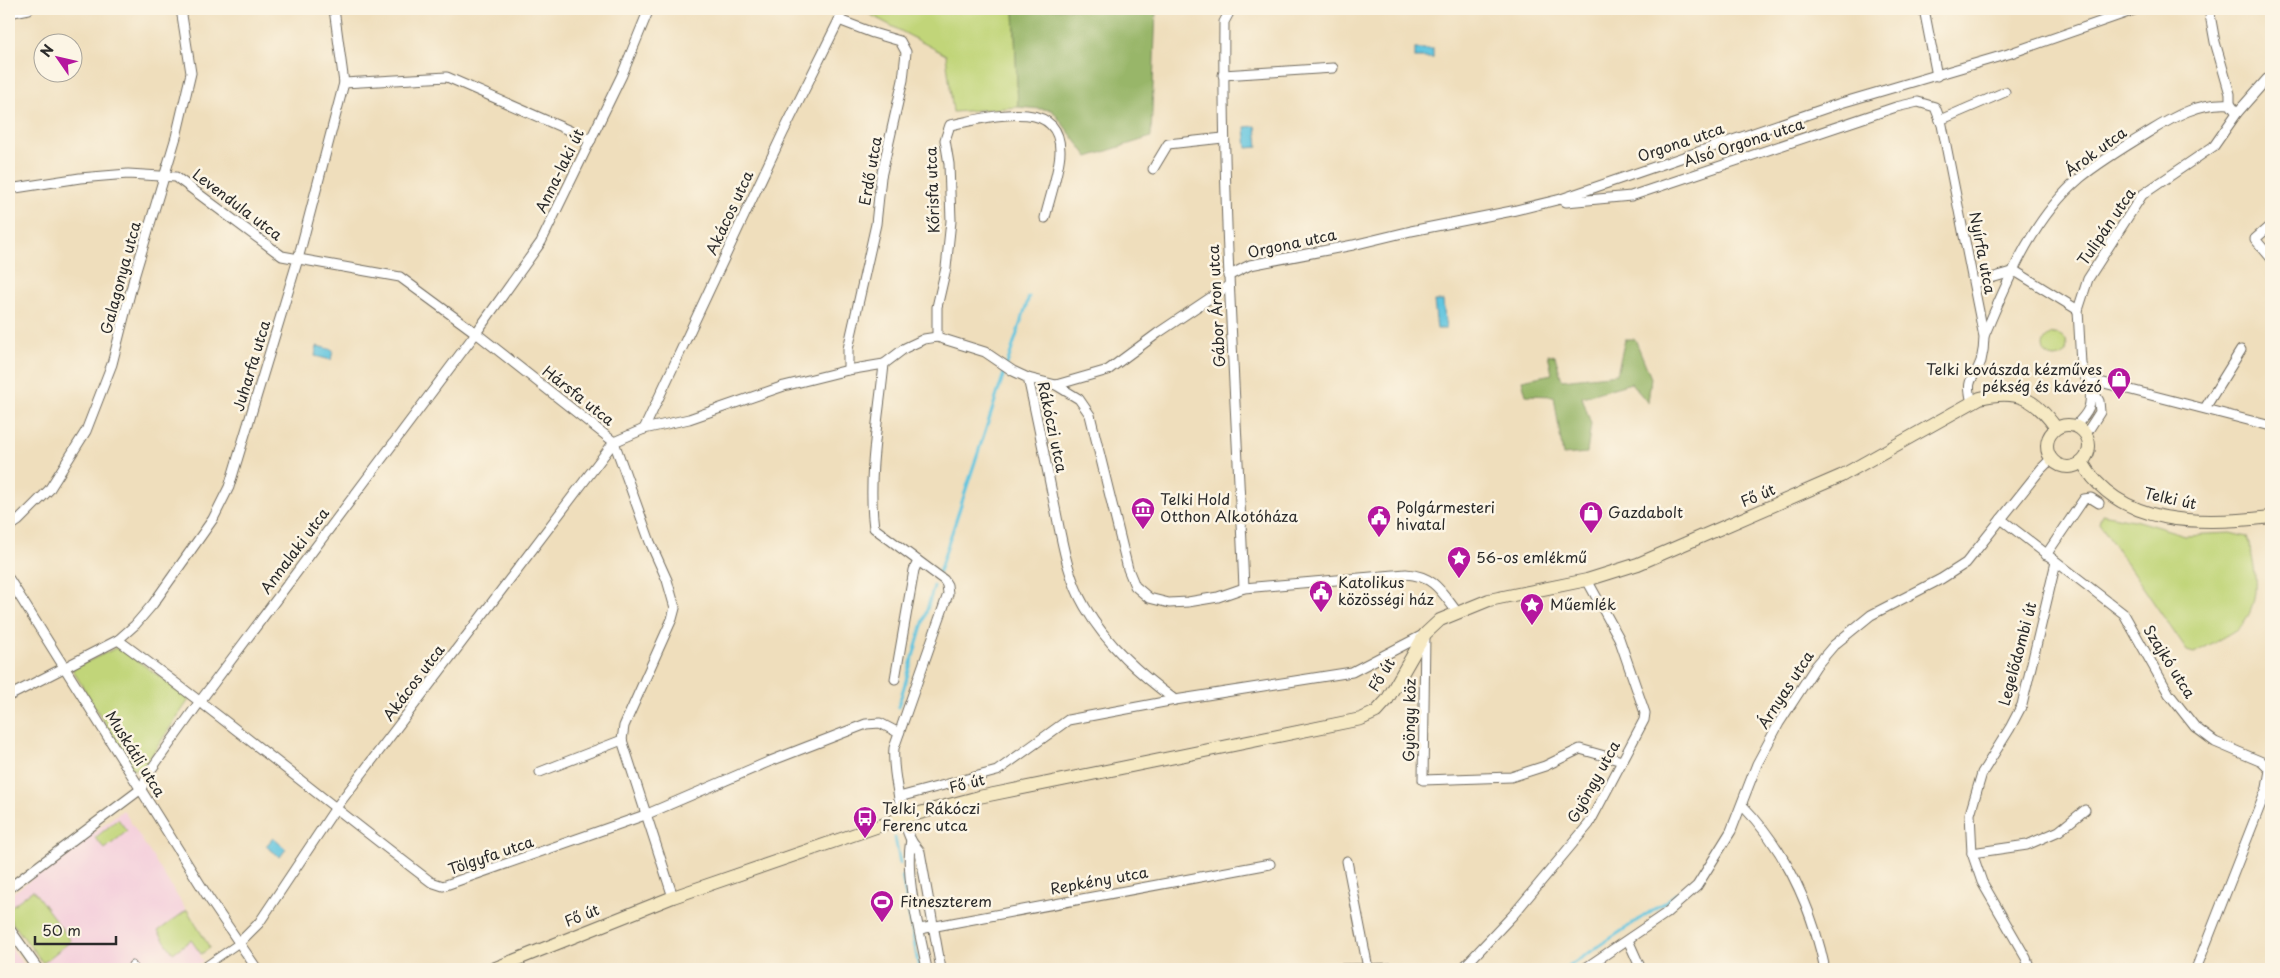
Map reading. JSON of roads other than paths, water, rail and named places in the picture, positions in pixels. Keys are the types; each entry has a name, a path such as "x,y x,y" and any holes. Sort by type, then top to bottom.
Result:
{"main road":[{"name":"Fő út","path":"493,969 673,898 904,817 979,797 1361,719 1376,712 1387,700 1425,634 1440,620 1498,598 1587,580 1638,564 1799,496 1841,476 1972,403 1995,395 2016,395 2032,401 2046,414 2056,428"},
{"path":"2065,425 2075,426 2086,434 2088,452 2082,462 2066,466 2052,458 2048,443 2056,428 2065,425"},
{"name":"Telki út","path":"2082,462 2092,479 2108,494 2119,502 2153,515 2199,522 2271,517"}],"street":[{"path":"9,13 29,9"},
{"name":"Galagonya utca","path":"9,527 18,521 49,490 86,431 112,364 176,137 191,73 181,9"},
{"name":"Juharfa utca","path":"9,696 118,640 152,604 213,518 230,488 298,259 344,83 334,9"},
{"name":"Anna-laki út","path":"476,333 541,242 622,75 648,9"},
{"name":"Akácos utca","path":"644,429 779,142 839,20 842,9"},
{"name":"Gábor Áron utca","path":"1231,9 1224,22 1223,138 1228,286 1244,588"},
{"path":"1924,9 1937,76"},
{"name":"Orgona utca","path":"1228,276 1250,265 1353,246 1411,231 1512,212 1561,198 1841,103 2008,54 2137,9"},
{"path":"2209,9 2215,42 2230,94 2230,104 2237,113"},
{"name":"Erdő utca","path":"839,20 900,41 906,52 903,80 881,177 876,224 848,350 848,370"},
{"path":"1224,75 1333,68"},
{"path":"344,83 446,76 591,140"},
{"name":"Tulipán utca","path":"2086,434 2095,423 2100,412 2099,401 2085,376 2081,364 2078,310 2088,279 2142,195 2214,146 2237,113 2267,79 2271,77"},
{"path":"1940,120 2006,92"},
{"name":"Alsó Orgona utca","path":"1561,198 1566,202 1631,196 1896,107 1918,102 1935,107"},
{"name":"Árok utca","path":"1984,337 2012,272 2034,231 2057,201 2079,179 2119,150 2181,113 2213,102 2230,104"},
{"name":"Nyírfa utca","path":"1935,107 1940,120 1984,337 1980,363 1970,378 1969,390 1972,403"},
{"name":"Kőrisfa utca","path":"937,338 937,307 946,268 951,222 949,164 945,140 950,125 992,117 1031,114 1047,120 1058,134 1060,152 1045,218"},
{"path":"1153,169 1168,144 1223,138"},
{"name":"Levendula utca","path":"9,189 80,178 128,174 176,177 282,256 298,259"},
{"path":"2271,225 2255,239 2271,258"},
{"name":"Hársfa utca","path":"298,259 400,277 476,333 614,442 650,542 667,580 675,608 672,620 624,726 622,740"},
{"path":"1974,283 2012,272 2018,273 2078,310"},
{"path":"1056,385 1108,370 1158,333 1228,286"},
{"name":"Annalaki utca","path":"141,790 150,771 201,700 476,333"},
{"path":"614,442 644,429 689,419 784,386 848,370 884,364 906,348 924,339 937,338"},
{"name":"Rákóczi utca","path":"937,338 985,352 1013,371 1028,378 1072,580 1084,606 1100,630 1148,680 1175,700"},
{"path":"2205,408 2242,350"},
{"path":"884,364 874,468 872,511 874,528 944,580 948,585 948,594 898,733 892,760 904,817 911,840 920,852 941,969"},
{"path":"1028,378 1056,385 1079,399 1090,415 1119,538 1134,586 1149,598 1169,603 1188,602 1218,597 1244,588 1406,574 1420,575 1433,582 1457,612"},
{"path":"2090,384 2104,383 2271,426"},
{"name":"Tulipán utca","path":"2075,426 2085,416 2091,404 2090,384"},
{"name":"Akácos utca","path":"239,943 259,923 336,810 614,442"},
{"name":"Árnyas utca","path":"1584,969 1665,914 1698,886 1727,838 1742,805 1757,764 1779,723 1816,666 1834,644 1871,615 1941,579 1966,563 2041,469 2052,458"},
{"path":"2046,554 2084,499 2091,498 2099,502"},
{"name":"Szajkó utca","path":"2001,519 2124,614 2169,694 2195,727 2215,742 2262,762 2270,770 2267,788 2196,969"},
{"path":"895,679 914,570 918,561"},
{"name":"Legelődombi út","path":"2030,969 2026,958 1982,882 1972,853 1970,814 1982,773 2022,705 2056,562"},
{"name":"Muskátli utca","path":"9,579 141,790 257,969"},
{"name":"Gyöngy utca","path":"1462,969 1513,915 1589,824 1645,713 1620,638 1587,580"},
{"name":"Fő út","path":"899,797 997,771 1068,720 1175,700 1352,672 1425,634"},
{"name":"Gyöngy köz","path":"1425,634 1423,780 1511,777 1545,766 1580,748 1622,761"},
{"name":"Tölgyfa utca","path":"118,640 201,700 336,810 432,882 443,886 645,815 768,762 866,724 880,723 898,733"},
{"path":"540,772 622,740 673,898"},
{"path":"9,888 141,790"},
{"path":"1742,805 1756,819 1784,860 1796,882 1810,917 1824,969"},
{"path":"1972,853 2027,845 2059,831 2085,810"},
{"path":"911,840 909,864 927,969"},
{"path":"1347,861 1368,968"},
{"name":"Repkény utca","path":"920,929 1270,864"},
{"path":"9,928 38,969"},
{"path":"1628,940 1641,969"},
{"path":"201,969 239,943"},
{"path":"1342,969 1403,969"}],"water":[{"path":"1415,49 1433,49 1433,58 1415,58"},
{"path":"1256,126 1258,147 1247,148 1245,127"},
{"path":"1434,301 1443,301 1446,329 1437,329"},
{"path":"317,346 333,350 331,360 315,356"},
{"path":"273,838 286,849 280,857 266,846"}],"waterway":[{"path":"939,572 1029,297"},
{"path":"898,707 934,586"},
{"path":"895,838 900,863"},
{"path":"902,876 919,969"},
{"path":"1565,969 1684,889"}],"place":[{"name":"Telki kovászda kézműves pékség és kávézó","path":"2119,400"},
{"name":"Telki Hold Otthon Alkotóháza","path":"1143,530"},
{"name":"Gazdabolt","path":"1591,534"},
{"name":"Polgármesteri hivatal","path":"1379,538"},
{"name":"56-os emlékmű","path":"1459,579"},
{"name":"Katolikus közösségi ház","path":"1321,613"},
{"name":"Műemlék","path":"1532,626"},
{"name":"Telki, Rákóczi Ferenc utca","path":"865,839"},
{"name":"Fitneszterem","path":"882,923"}]}
